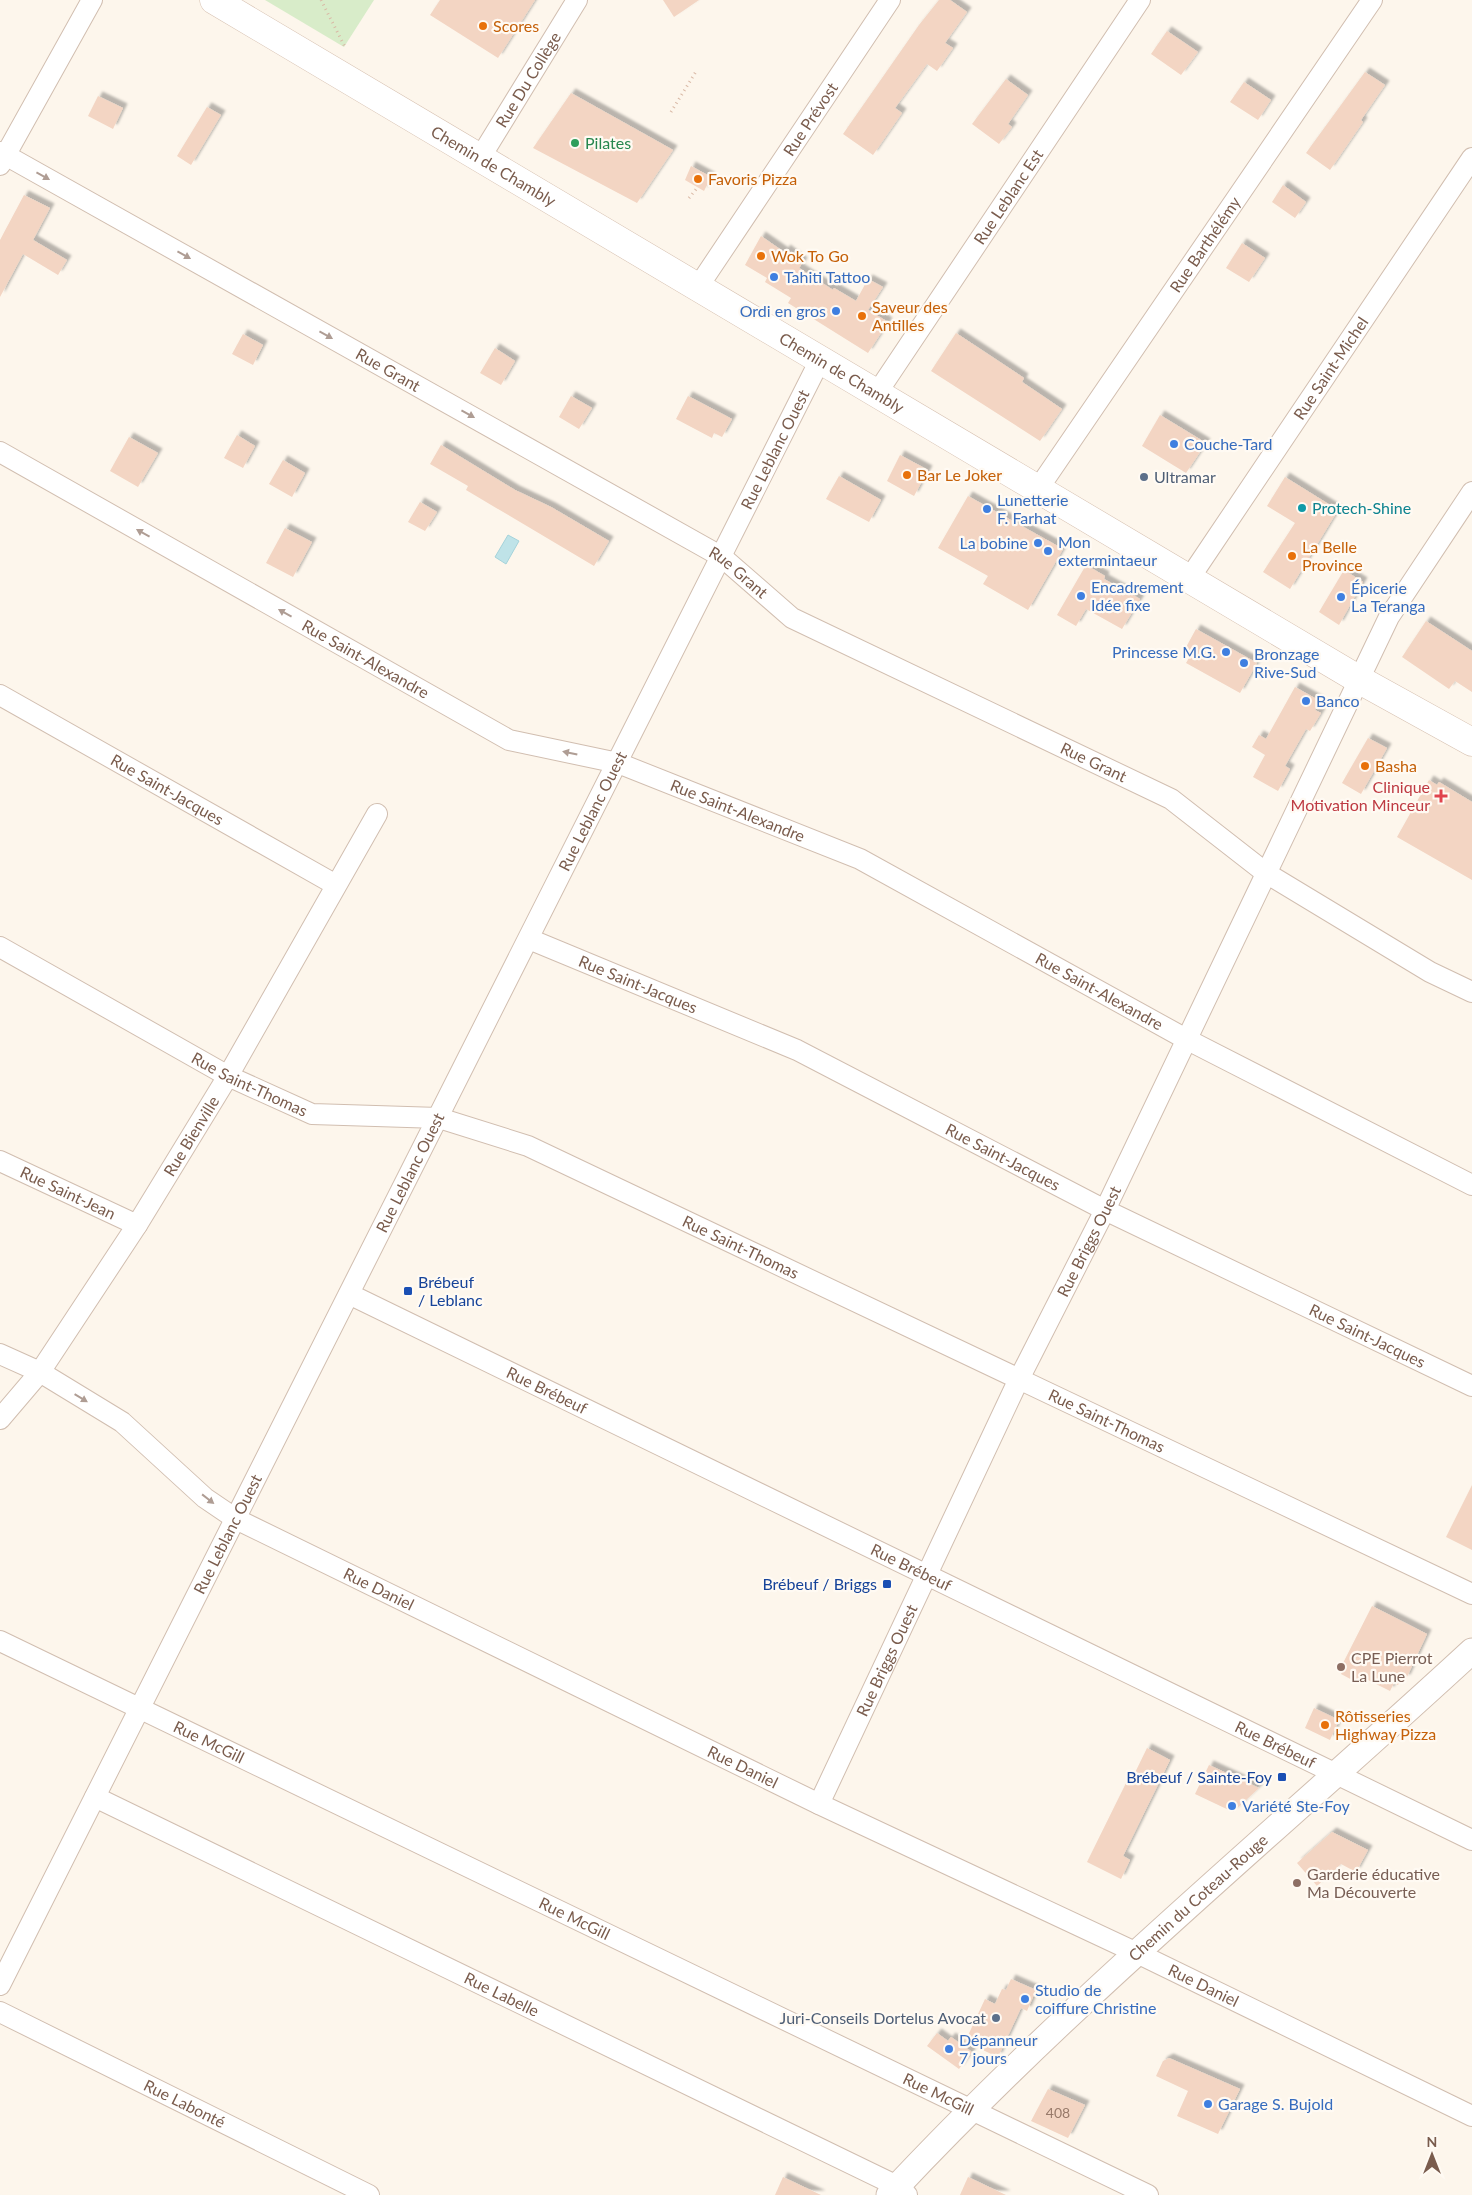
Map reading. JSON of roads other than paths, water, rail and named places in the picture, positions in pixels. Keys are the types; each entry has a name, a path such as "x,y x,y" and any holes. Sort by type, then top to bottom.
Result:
{"main road":[{"name":"Chemin de Chambly","path":"214,0 1358,679 1472,742"}],"street":[{"path":"2,157 92,0"},
{"name":"Rue Du Collège","path":"480,158 577,0"},
{"name":"Rue Prévost","path":"698,287 890,0"},
{"name":"Rue Leblanc Est","path":"877,394 1140,0"},
{"name":"Rue Barthélémy","path":"1038,489 1372,0"},
{"name":"Rue Grant","path":"2,157 722,557 792,618 1171,799 1266,873 1430,972 1472,992"},
{"name":"Rue Saint-Michel","path":"1189,579 1472,158"},
{"name":"Rue Leblanc Ouest","path":"0,1985 820,360"},
{"name":"Rue Saint-Alexandre","path":"0,452 509,740 618,763 860,859 1186,1039 1472,1185"},
{"name":"Rue Briggs Ouest","path":"818,1804 1018,1381 1105,1210 1358,679 1389,617 1472,492"},
{"name":"Rue Saint-Jacques","path":"0,695 336,885"},
{"name":"Rue Bienville","path":"0,1419 40,1372 137,1225 228,1076 377,814"},
{"name":"Rue Saint-Jacques","path":"529,939 797,1050 1105,1210 1472,1386"},
{"name":"Rue Saint-Thomas","path":"0,947 228,1076 312,1114 439,1118 528,1146 1018,1381 1472,1594"},
{"name":"Rue Saint-Jean","path":"0,1161 137,1225"},
{"name":"Rue Brébeuf","path":"349,1294 1472,1840"},
{"name":"Rue Daniel","path":"0,1354 40,1372 122,1422 205,1498 236,1519 818,1804 1137,1953 1472,2116"},
{"name":"Rue McGill","path":"0,1641 1148,2195"},
{"name":"Chemin du Coteau-Rouge","path":"898,2192 972,2109 1137,1953 1338,1775 1472,1651"},
{"name":"Rue Labelle","path":"95,1797 898,2192"},
{"name":"Rue Labonté","path":"0,2012 369,2195"}],"water":[{"path":"508,535 519,541 506,564 495,557"}],"place":[{"name":"Scores","path":"483,26"},
{"name":"Pilates","path":"575,143"},
{"name":"Favoris Pizza","path":"698,179"},
{"name":"Wok To Go","path":"761,256"},
{"name":"Tahiti Tattoo","path":"774,277"},
{"name":"Ordi en gros","path":"836,311"},
{"name":"Saveur des Antilles","path":"862,316"},
{"name":"Couche-Tard","path":"1174,444"},
{"name":"Bar Le Joker","path":"907,475"},
{"name":"Ultramar","path":"1144,477"},
{"name":"Protech-Shine","path":"1302,508"},
{"name":"Lunetterie F. Farhat","path":"987,509"},
{"name":"La bobine","path":"1038,543"},
{"name":"Mon extermintaeur","path":"1048,551"},
{"name":"La Belle Province","path":"1292,556"},
{"name":"Encadrement Idée fixe","path":"1081,596"},
{"name":"Épicerie La Teranga","path":"1341,597"},
{"name":"Princesse M.G.","path":"1226,652"},
{"name":"Bronzage Rive-Sud","path":"1244,663"},
{"name":"Banco","path":"1306,701"},
{"name":"Basha","path":"1365,766"},
{"name":"Clinique Motivation Minceur","path":"1441,796"},
{"name":"Brébeuf / Leblanc","path":"408,1291"},
{"name":"Brébeuf / Briggs","path":"887,1584"},
{"name":"CPE Pierrot La Lune","path":"1341,1667"},
{"name":"Rôtisseries Highway Pizza","path":"1325,1725"},
{"name":"Brébeuf / Sainte-Foy","path":"1282,1777"},
{"name":"Variété Ste-Foy","path":"1232,1806"},
{"name":"Garderie éducative Ma Découverte","path":"1297,1883"},
{"name":"Studio de coiffure Christine","path":"1025,1999"},
{"name":"Juri-Conseils Dortelus Avocat","path":"996,2018"},
{"name":"Dépanneur 7 jours","path":"949,2049"},
{"name":"Garage S. Bujold","path":"1208,2104"}]}
